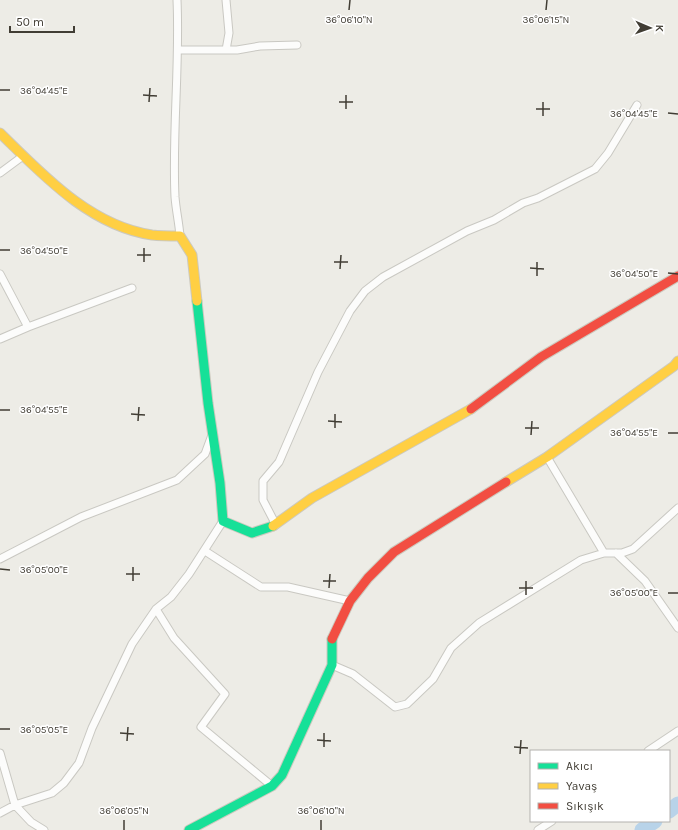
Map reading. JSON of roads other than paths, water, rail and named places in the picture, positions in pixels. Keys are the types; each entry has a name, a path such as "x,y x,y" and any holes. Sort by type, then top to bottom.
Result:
{"street":[{"path":"0,813 15,805 52,793 64,783 78,763 92,728 132,644 156,609 171,597 205,551 223,522 220,483 212,435 192,256 180,236 175,198 176,108 179,50 177,0"},
{"path":"226,0 229,33 226,50"},
{"path":"179,50 226,50 277,44 297,45"},
{"path":"276,525 263,500 263,481 279,462 318,372 350,311 365,291 383,278 467,231 494,220 523,203 538,198 595,169 608,153 636,105"},
{"path":"0,133 64,193 102,220 137,233 164,238 180,236"},
{"path":"0,173 23,156"},
{"path":"0,274 28,327"},
{"path":"223,522 252,533 276,525 312,498 477,405 541,357 678,276"},
{"path":"0,340 28,327 132,288"},
{"path":"189,830 272,786 282,775 332,666 332,637 350,601 368,578 394,552 547,458 609,411 677,364"},
{"path":"0,559 81,517 177,480 205,454 212,435"},
{"path":"547,458 604,553"},
{"path":"332,666 354,674 395,707 407,704 433,679 451,648 479,623 580,560 604,553 622,553 633,549 678,508"},
{"path":"205,551 261,587 288,587 350,601"},
{"path":"616,553 645,581 678,628"},
{"path":"156,609 174,638 225,694 200,727 272,786"},
{"path":"650,750 678,731"},
{"path":"0,752 15,805 31,822 44,830"},
{"path":"538,830 550,822"}],"waterway":[{"path":"670,810 678,804"},
{"path":"642,830 654,822"}]}
